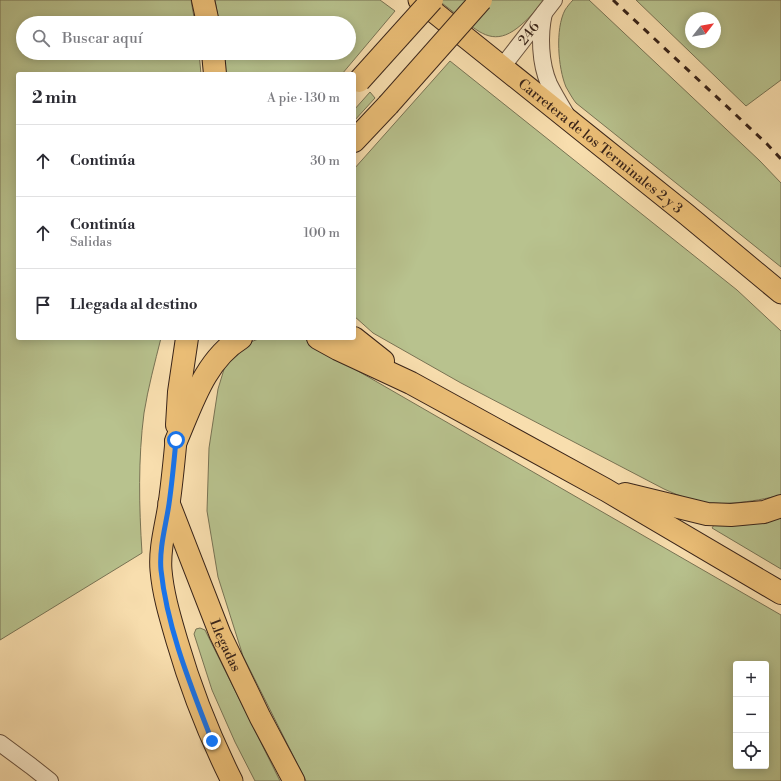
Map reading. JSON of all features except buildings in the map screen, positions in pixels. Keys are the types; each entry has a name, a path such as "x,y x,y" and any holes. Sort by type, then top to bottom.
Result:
{"highway":[{"path":"203,0 206,16"},
{"path":"357,84 432,0"},
{"path":"356,139 481,0"},
{"path":"214,60 215,72"},
{"path":"176,440 196,395 210,369 226,349 238,340"},
{"path":"321,340 338,350 411,383 606,490 781,592"},
{"path":"356,340 411,383"},
{"path":"176,440 179,392 187,344"},
{"path":"606,490 707,514 732,515 764,512 781,506"}],"main road":[{"name":"Carretera de los Terminales 2 y 3","path":"419,0 686,214 781,293"},
{"path":"176,440 169,503 162,543 161,569 169,613 187,676 212,741 232,781"},
{"name":"Llegadas","path":"169,503 220,634 260,717 294,781"}],"street":[{"name":"246","path":"502,67 554,0"},
{"path":"544,13 541,25 541,36 544,64 548,82 571,122"},
{"path":"0,743 50,781"}],"green space":[{"path":"0,0 191,0 194,16 16,16 16,60 200,60 201,72 16,72 16,340 161,340 144,413 142,430 140,518 142,553 0,640"},
{"path":"215,0 380,0 395,11 356,57 356,16 218,16"},
{"path":"438,0 544,0 521,25 506,35 499,37 486,35 472,27"},
{"path":"573,0 589,0 760,161 781,183 781,267 576,103 563,79 559,48 562,18 565,10"},
{"path":"636,0 781,0 781,80 746,106 686,48 721,48 721,12 685,12 685,47"},
{"path":"224,60 354,60 344,72 225,72"},
{"path":"450,61 737,290 781,331 781,495 746,502 710,503 675,494 461,383 373,333 356,318 356,167"},
{"path":"370,92 375,98 356,119 356,108"},
{"path":"256,340 310,341 358,371 781,615 781,781 306,781 243,656 218,577 207,511 209,448 218,389 225,366 231,357 248,343"},
{"path":"781,518 781,569 712,528 714,525 748,524"},
{"path":"200,628 205,630 280,781 255,781 235,742 212,690 194,634 196,629"}],"railway":[{"path":"613,0 767,144 781,159"}],"route":[{"path":"176,440 169,503 162,543 161,569 169,613 187,676 212,741"}]}
